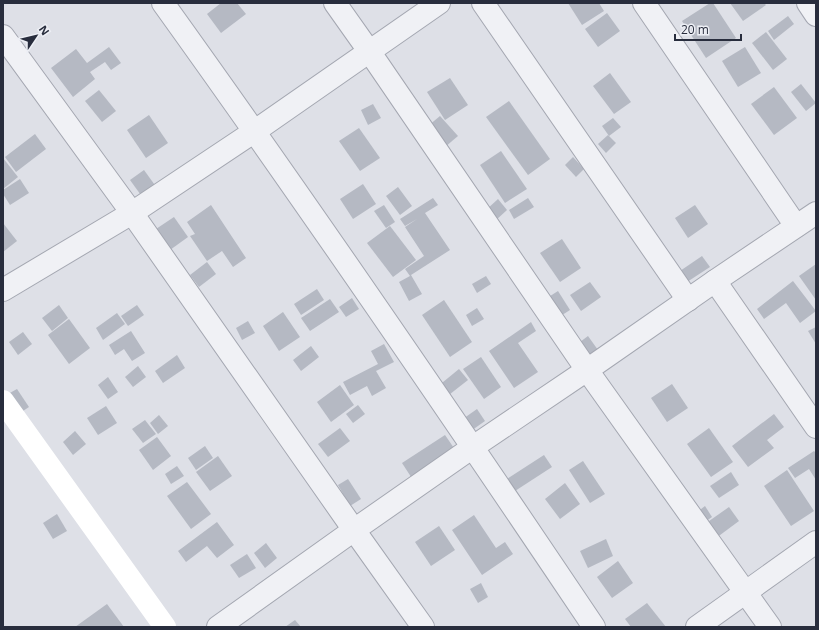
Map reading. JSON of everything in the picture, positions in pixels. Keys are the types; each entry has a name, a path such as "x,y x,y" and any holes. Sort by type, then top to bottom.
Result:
{"street":[{"path":"164,3 255,131 473,447 594,627"},
{"path":"335,3 370,51 587,370 770,627"},
{"path":"3,290 132,213 255,131 439,3"},
{"path":"484,3 688,300"},
{"path":"644,3 796,226"},
{"path":"808,3 816,15"},
{"path":"3,36 132,213 423,627"},
{"path":"218,627 473,447 816,213"},
{"path":"715,281 816,427"},
{"path":"3,401 165,627"},
{"path":"697,627 816,542"}],"building":[{"path":"221,3 237,3 246,14 221,33 207,14"},
{"path":"568,3 599,3 604,11 582,25"},
{"path":"710,3 713,3 736,38 706,58 682,21"},
{"path":"730,3 764,3 766,5 743,21"},
{"path":"607,13 620,31 598,47 585,29"},
{"path":"788,16 794,24 774,40 768,31"},
{"path":"766,32 787,59 773,70 752,43"},
{"path":"109,47 121,63 111,70 105,62 90,72 95,79 73,97 51,68 76,49 87,63"},
{"path":"745,47 761,73 738,87 722,61"},
{"path":"610,73 631,102 614,114 593,86"},
{"path":"450,78 468,105 445,120 427,92"},
{"path":"801,84 816,103 806,111 791,92"},
{"path":"774,87 797,118 774,135 751,104"},
{"path":"99,90 116,111 102,122 85,101"},
{"path":"509,101 550,159 528,175 486,117"},
{"path":"373,104 381,118 368,125 361,110"},
{"path":"149,115 168,143 146,158 127,130"},
{"path":"440,116 458,136 445,147 428,126"},
{"path":"613,118 621,127 609,136 602,126"},
{"path":"359,128 380,158 360,171 339,141"},
{"path":"35,134 46,149 16,172 5,157"},
{"path":"608,135 616,143 606,153 598,144"},
{"path":"501,151 527,189 505,203 480,165"},
{"path":"573,157 584,169 576,177 565,165"},
{"path":"3,158 18,177 3,189"},
{"path":"144,170 157,188 143,198 130,180"},
{"path":"20,179 29,193 10,205 3,194 3,190"},
{"path":"363,184 376,204 353,219 340,199"},
{"path":"398,187 412,206 400,215 386,196"},
{"path":"433,198 438,205 425,213 450,250 411,275 422,294 409,301 399,282 410,276 405,269 424,256 405,227 417,219 405,226 400,219"},
{"path":"528,198 534,207 514,219 509,210"},
{"path":"498,199 507,210 495,221 486,210"},
{"path":"211,205 246,258 233,267 222,251 207,261 190,236 195,234 187,222"},
{"path":"384,205 395,222 386,228 374,211"},
{"path":"695,205 708,224 688,238 675,218"},
{"path":"174,217 188,237 170,250 156,229"},
{"path":"3,223 17,241 3,252"},
{"path":"390,226 416,260 393,277 367,243"},
{"path":"562,239 581,268 560,282 540,253"},
{"path":"702,256 710,267 687,282 680,271"},
{"path":"207,262 216,274 199,287 190,275"},
{"path":"816,264 816,300 799,276"},
{"path":"486,276 491,284 477,293 472,284"},
{"path":"793,281 816,311 800,323 786,303 764,319 757,309"},
{"path":"590,282 601,297 581,311 570,295"},
{"path":"317,289 324,300 301,315 294,304"},
{"path":"558,291 570,310 559,317 547,298"},
{"path":"352,298 359,309 346,317 339,307"},
{"path":"330,299 339,312 310,331 301,318"},
{"path":"444,300 472,342 450,357 422,315"},
{"path":"59,305 68,318 52,331 42,318"},
{"path":"137,305 144,315 128,326 121,316"},
{"path":"477,308 484,319 472,326 466,315"},
{"path":"283,312 300,337 279,351 263,326"},
{"path":"117,313 125,324 103,340 96,328"},
{"path":"69,319 90,348 69,364 48,335"},
{"path":"248,321 255,333 242,340 236,328"},
{"path":"531,322 536,331 518,343 538,372 514,388 489,351"},
{"path":"816,327 816,344 808,331"},
{"path":"131,331 145,353 132,361 124,349 115,355 109,345"},
{"path":"23,332 32,344 18,355 9,342"},
{"path":"588,336 598,350 586,359 576,345"},
{"path":"384,344 394,362 376,371 386,388 372,396 367,386 350,395 343,382 378,364 371,351"},
{"path":"311,346 319,357 301,371 293,360"},
{"path":"177,355 185,368 163,383 155,371"},
{"path":"481,357 501,387 484,399 463,369"},
{"path":"138,366 146,377 133,387 125,377"},
{"path":"459,369 468,380 445,398 437,387"},
{"path":"108,377 118,392 108,399 98,385"},
{"path":"672,384 688,408 667,422 651,398"},
{"path":"340,385 354,405 331,422 317,402"},
{"path":"17,389 29,407 20,413 8,394"},
{"path":"358,405 365,414 353,423 346,414"},
{"path":"106,406 117,423 98,435 87,418"},
{"path":"477,409 485,421 468,433 460,421"},
{"path":"774,414 784,427 767,440 774,448 748,467 732,446"},
{"path":"159,415 168,426 158,434 150,423"},
{"path":"145,420 156,434 143,443 132,429"},
{"path":"340,428 350,441 328,457 318,444"},
{"path":"709,428 733,462 711,477 687,444"},
{"path":"75,431 86,444 73,455 63,442"},
{"path":"445,435 458,454 415,483 402,463"},
{"path":"157,437 171,456 153,470 139,450"},
{"path":"205,446 213,458 196,470 188,458"},
{"path":"814,451 816,453 816,480 809,469 795,478 788,468"},
{"path":"544,455 552,467 515,491 507,479"},
{"path":"218,456 232,476 210,491 196,472"},
{"path":"583,461 605,494 590,503 569,470"},
{"path":"177,466 184,476 171,484 165,474"},
{"path":"787,470 814,511 791,526 764,486"},
{"path":"731,472 739,485 719,498 710,486"},
{"path":"348,479 361,499 350,506 338,485"},
{"path":"187,482 211,514 191,529 167,496"},
{"path":"565,483 580,504 560,519 545,499"},
{"path":"705,506 712,517 699,526 692,516"},
{"path":"729,507 739,521 712,541 702,526"},
{"path":"57,514 67,531 53,539 43,523"},
{"path":"474,515 496,548 505,542 513,554 482,575 452,530"},
{"path":"217,522 234,545 217,558 207,546 186,562 178,551"},
{"path":"439,526 455,550 431,566 415,542"},
{"path":"606,539 613,556 588,568 580,551"},
{"path":"266,543 277,558 265,568 254,553"},
{"path":"247,554 256,568 239,578 230,565"},
{"path":"618,561 633,583 612,598 597,577"},
{"path":"481,583 488,597 478,603 470,589"},
{"path":"647,603 666,627 631,627 625,619"},
{"path":"107,604 124,627 75,627"},
{"path":"295,620 301,627 285,627"}]}
